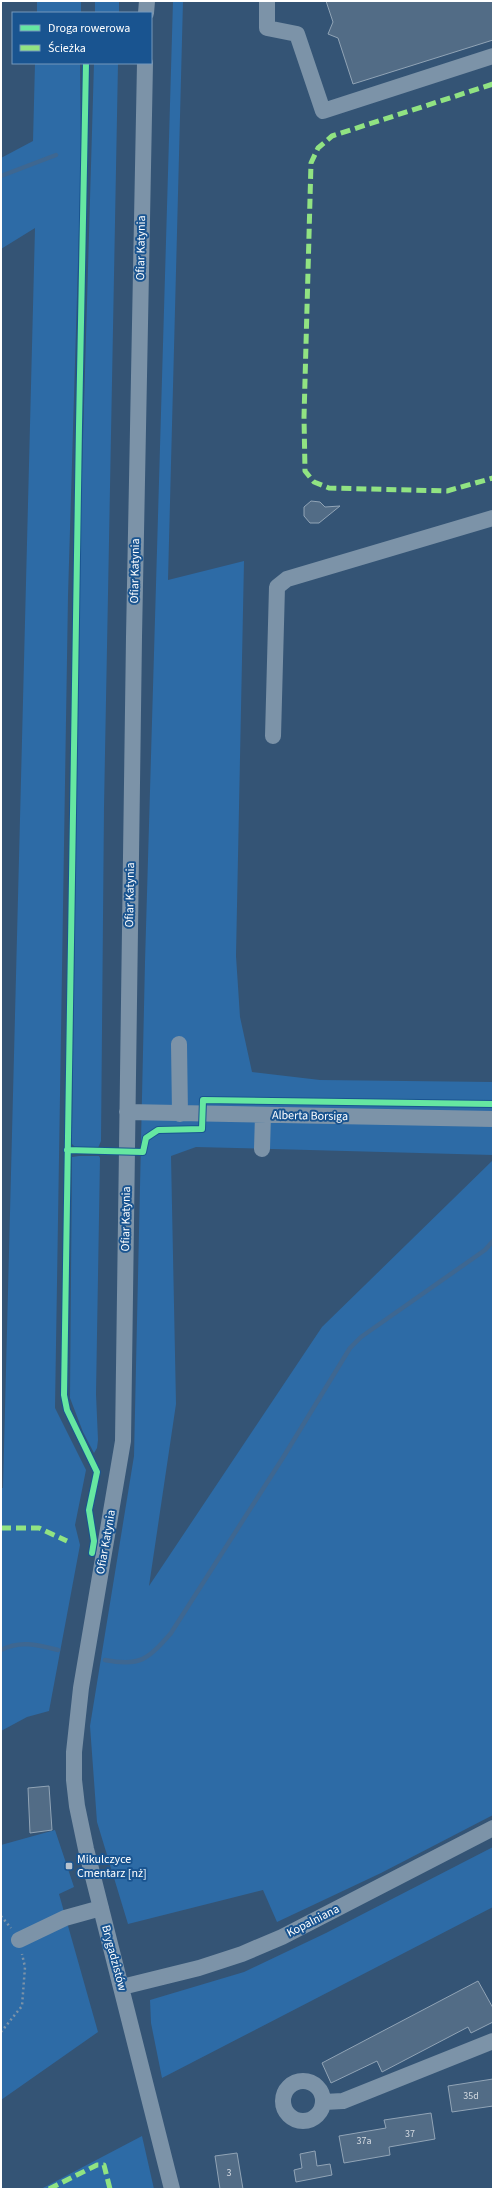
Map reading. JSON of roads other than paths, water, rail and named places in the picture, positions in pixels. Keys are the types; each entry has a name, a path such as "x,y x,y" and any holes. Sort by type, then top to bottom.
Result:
{"street":[{"path":"146,12 147,1"},
{"path":"267,1 266,28 297,34 323,111 493,56"},
{"name":"Ofiar Katynia","path":"76,1724 123,1441 127,1112 145,64"},
{"path":"273,736 277,587 287,579 493,518"},
{"path":"179,1044 180,1114"},
{"name":"Alberta Borsiga","path":"127,1112 493,1119"},
{"path":"262,1149 263,1115"},
{"name":"Brygadzistów","path":"76,1724 74,1780 77,1806 100,1908 122,1987 172,2189"},
{"name":"Kopalniana","path":"122,1987 199,1968 242,1954 282,1937 493,1828"},
{"path":"19,1940 65,1918 100,1908"},
{"path":"324,2102 343,2101 493,2041"}],"waterway":[{"path":"1,176 56,155"},
{"path":"105,1660 127,1662 143,1659 150,1655 171,1633 284,1456 350,1348 361,1337 485,1250 493,1241"},
{"path":"1,1650 22,1644 36,1645 58,1650"}],"place":[{"name":"Mikulczyce Cmentarz [nż]","path":"69,1866"}]}
